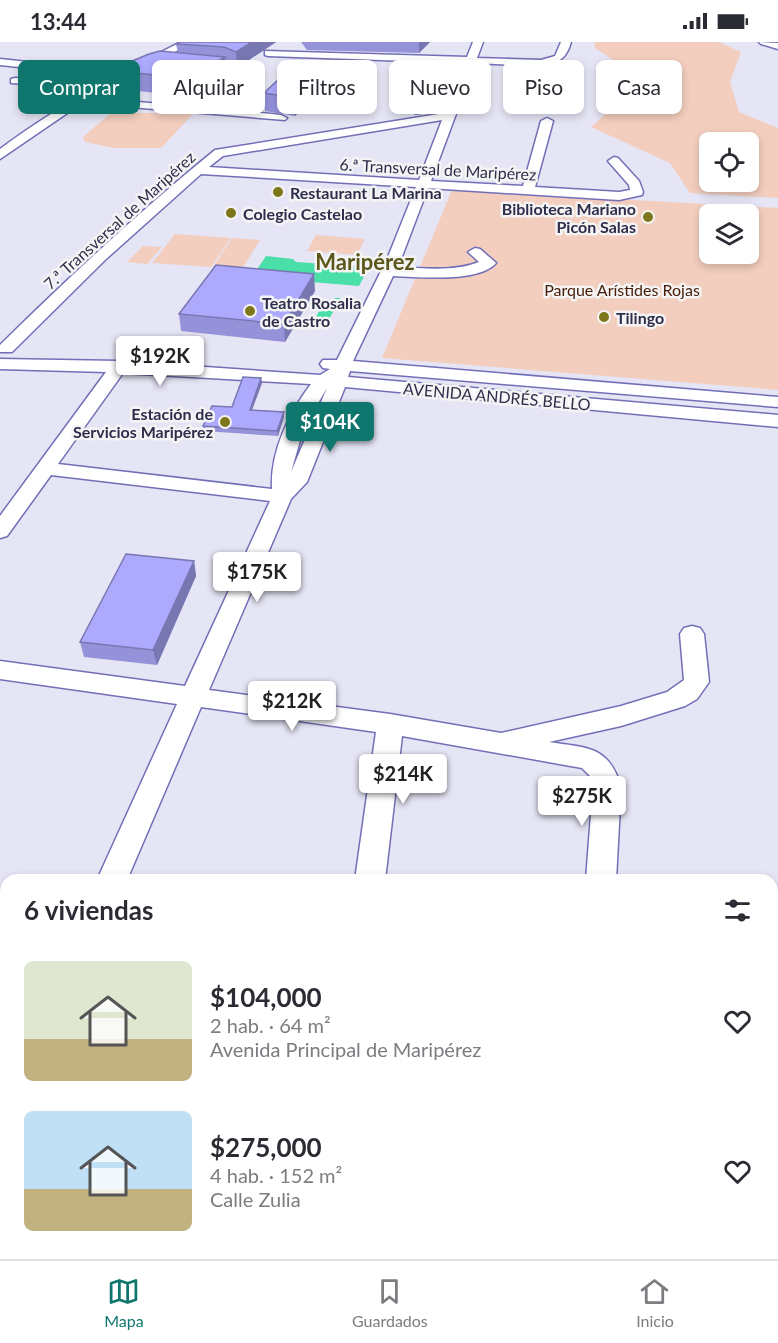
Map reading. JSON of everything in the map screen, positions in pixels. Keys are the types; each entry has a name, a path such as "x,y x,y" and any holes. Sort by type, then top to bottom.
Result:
{"street":[{"path":"140,66 188,42"},
{"path":"268,52 471,60 478,42"},
{"path":"552,60 563,55 566,42"},
{"path":"764,42 778,46"},
{"path":"300,60 311,55"},
{"path":"377,66 393,58"},
{"path":"0,62 18,64"},
{"path":"148,62 152,62"},
{"path":"0,155 55,114"},
{"path":"246,114 281,117"},
{"path":"115,874 282,496 297,482 334,376 388,271 424,185 448,116"},
{"name":"7.ª Transversal de Maripérez","path":"2,354 100,257 196,170 219,153 448,116"},
{"path":"528,191 547,122"},
{"name":"6.ª Transversal de Maripérez","path":"196,170 619,196 637,192 635,184 615,161"},
{"path":"388,271 457,271 478,269 489,263 474,252"},
{"name":"AVENIDA ANDRÉS BELLO","path":"2,354 125,352 334,376 778,421"},
{"name":"AVENIDA ANDRÉS BELLO","path":"2,354 118,366 778,402"},
{"path":"0,531 118,366"},
{"path":"44,468 282,496"},
{"path":"498,743 621,716 676,699 688,692 697,682 692,634"},
{"path":"0,670 390,724 590,759 603,772 607,787 601,874"},
{"path":"371,874 390,724"}],"green space":[{"path":"594,42 719,42 741,52 730,82 739,112 778,128 778,198 690,193 670,163 591,127 605,114 682,114 682,60 613,60 595,48"},
{"path":"110,114 193,114 161,148 114,148 85,142 83,137"},
{"name":"Parque Arístides Rojas","path":"452,190 706,204 699,204 699,264 759,264 759,207 778,208 778,390 382,358"},
{"path":"175,234 231,238 211,267 152,263"},
{"path":"316,235 365,239 357,255 307,251"},
{"path":"232,238 260,240 242,269 213,267"},
{"path":"143,246 162,247 147,264 127,262"}],"shaded area":[{"path":"266,256 293,259 296,262 369,267 359,286 252,277"},
{"path":"334,298 341,298 325,326 312,326 319,311 334,305"}],"building":[{"path":"180,42 252,42 236,52 224,47 176,44"},
{"path":"160,51 225,57 220,60 152,60 152,75 140,73 140,60 134,60"},
{"path":"277,81 277,95 265,92"},
{"path":"216,265 314,274 284,324 179,314"},
{"path":"243,377 261,378 250,410 284,412 277,431 203,426 212,406 232,407"},
{"path":"126,554 194,561 153,650 80,642"}],"place":[{"name":"Restaurant La Marina","path":"278,192"},
{"name":"Colegio Castelao","path":"231,213"},
{"name":"Biblioteca Mariano Picón Salas","path":"648,217"},
{"name":"Teatro Rosalia de Castro","path":"250,311"},
{"name":"Tilingo","path":"604,317"},
{"name":"Estación de Servicios Maripérez","path":"225,422"}],"district":[{"name":"Maripérez","path":"365,261"}]}
